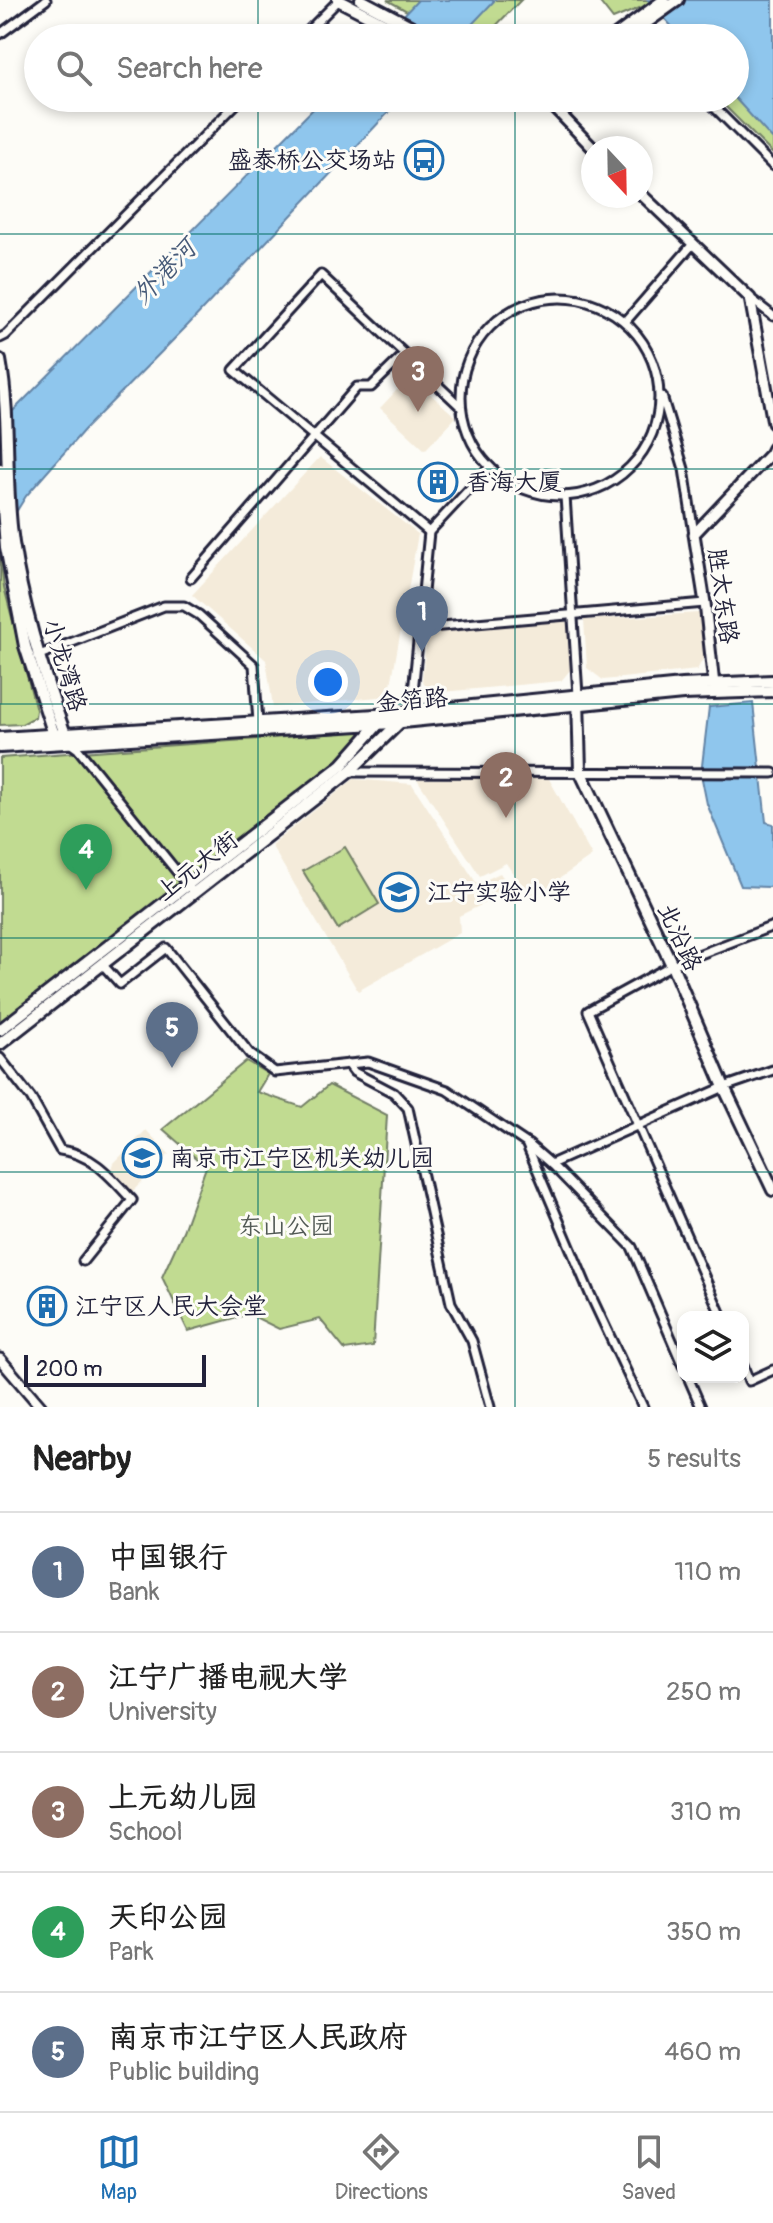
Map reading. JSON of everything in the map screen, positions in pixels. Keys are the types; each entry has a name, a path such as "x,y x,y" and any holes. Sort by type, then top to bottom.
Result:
{"main road":[{"path":"338,0 385,24"},
{"path":"361,0 406,24"},
{"path":"639,24 664,0"},
{"path":"639,24 678,0"},
{"name":"小龙湾路","path":"0,360 9,544 37,656 63,737"},
{"name":"小龙湾路","path":"0,469 25,646 63,737"},
{"path":"683,690 773,681"},
{"path":"683,690 714,695 773,691"},
{"name":"金箔路","path":"0,747 63,737 683,690"},
{"name":"金箔路","path":"0,738 378,724 578,700"},
{"name":"北沿路","path":"578,700 580,771 773,1190"},
{"name":"上元大街","path":"0,1030 349,772 411,712"},
{"name":"上元大街","path":"0,1044 103,965 190,889 342,765 378,724 392,714"}],"street":[{"path":"0,34 46,0"},
{"path":"315,24 338,0"},
{"path":"0,338 228,112"},
{"path":"560,112 582,136"},
{"path":"719,112 773,166"},
{"path":"653,206 773,316"},
{"path":"626,321 693,244"},
{"path":"429,532 234,370 321,275 461,407"},
{"path":"660,392 658,419 645,449 624,473 597,489 565,496 541,494 517,487 490,467 466,432 461,407 463,373 477,342 500,317 530,302 564,297 597,304 626,321 650,354 684,469 694,534"},
{"path":"750,298 773,423"},
{"path":"191,578 357,387 371,387 405,354"},
{"name":"胜太东路","path":"714,685 694,534 773,448"},
{"path":"411,712 429,532 490,467"},
{"path":"565,496 578,700"},
{"path":"419,628 705,603"},
{"path":"37,656 164,606 184,606 199,615 254,665 258,722"},
{"path":"63,737 78,749 190,889"},
{"path":"349,772 768,773"},
{"path":"719,1311 588,1011 672,965 773,926"},
{"path":"103,965 120,984 166,948 250,1054 275,1072 368,1062 447,1090 526,1143 551,1164 632,1247 677,1352"},
{"path":"0,1058 31,1098 60,1150 77,1152 97,1163 132,1200 83,1261"},
{"path":"348,1064 354,1072 394,1093 408,1108 451,1303 472,1341 490,1407"},
{"path":"551,1164 724,1087 773,1070"},
{"path":"526,1143 590,1294 643,1407"},
{"path":"0,1359 41,1407"},
{"path":"749,1381 773,1370"},
{"path":"691,1383 701,1407"}],"shaded area":[{"path":"410,376 456,417 425,450 380,408"},
{"path":"320,457 418,534 389,696 273,707 266,660 192,595"},
{"path":"699,613 706,653 697,670 603,680 587,668 584,620"},
{"path":"569,621 571,669 561,681 431,693 422,681 427,633"},
{"path":"548,777 592,856 530,899 506,863 480,876 417,779"},
{"name":"江宁实验小学","path":"354,779 412,784 477,884 500,873 508,885 493,899 459,916 460,933 358,991 271,845"},
{"name":"南京市江宁区机关幼儿园","path":"146,1130 169,1154 132,1192 111,1172 114,1163"}],"green space":[{"path":"387,0 521,0 498,24 431,24"},
{"path":"598,0 652,0 613,19"},
{"path":"773,78 773,154 731,112 749,112 749,81"},
{"path":"0,555 4,587 36,710 35,717 22,724 0,725"},
{"path":"365,731 339,762 2,1022 0,758"},
{"path":"345,847 379,904 338,929 303,871"},
{"name":"东山公园","path":"246,1061 268,1074 257,1092 302,1107 329,1085 387,1115 373,1346 345,1350 320,1319 279,1329 249,1314 188,1331 162,1277 183,1231 206,1167 163,1129"}],"water":[{"path":"418,0 495,0 472,24 395,24"},
{"path":"648,0 773,0 773,140 748,112 749,24 669,24"},
{"name":"外港河","path":"310,112 389,112 188,325 84,430 26,496 0,538 0,424"},
{"path":"753,703 766,822 773,824 773,886 769,887 741,886 707,804 701,774 709,707"}],"place":[{"name":"盛泰桥公交场站","path":"424,160"},
{"name":"上元幼儿园","path":"418,412"},
{"name":"香海大厦","path":"438,482"},
{"name":"中国银行","path":"422,652"},
{"name":"江宁广播电视大学","path":"506,818"},
{"name":"天印公园","path":"86,890"},
{"name":"江宁实验小学","path":"399,892"},
{"name":"南京市江宁区人民政府","path":"172,1068"},
{"name":"南京市江宁区机关幼儿园","path":"142,1158"},
{"name":"江宁区人民大会堂","path":"47,1306"}]}
